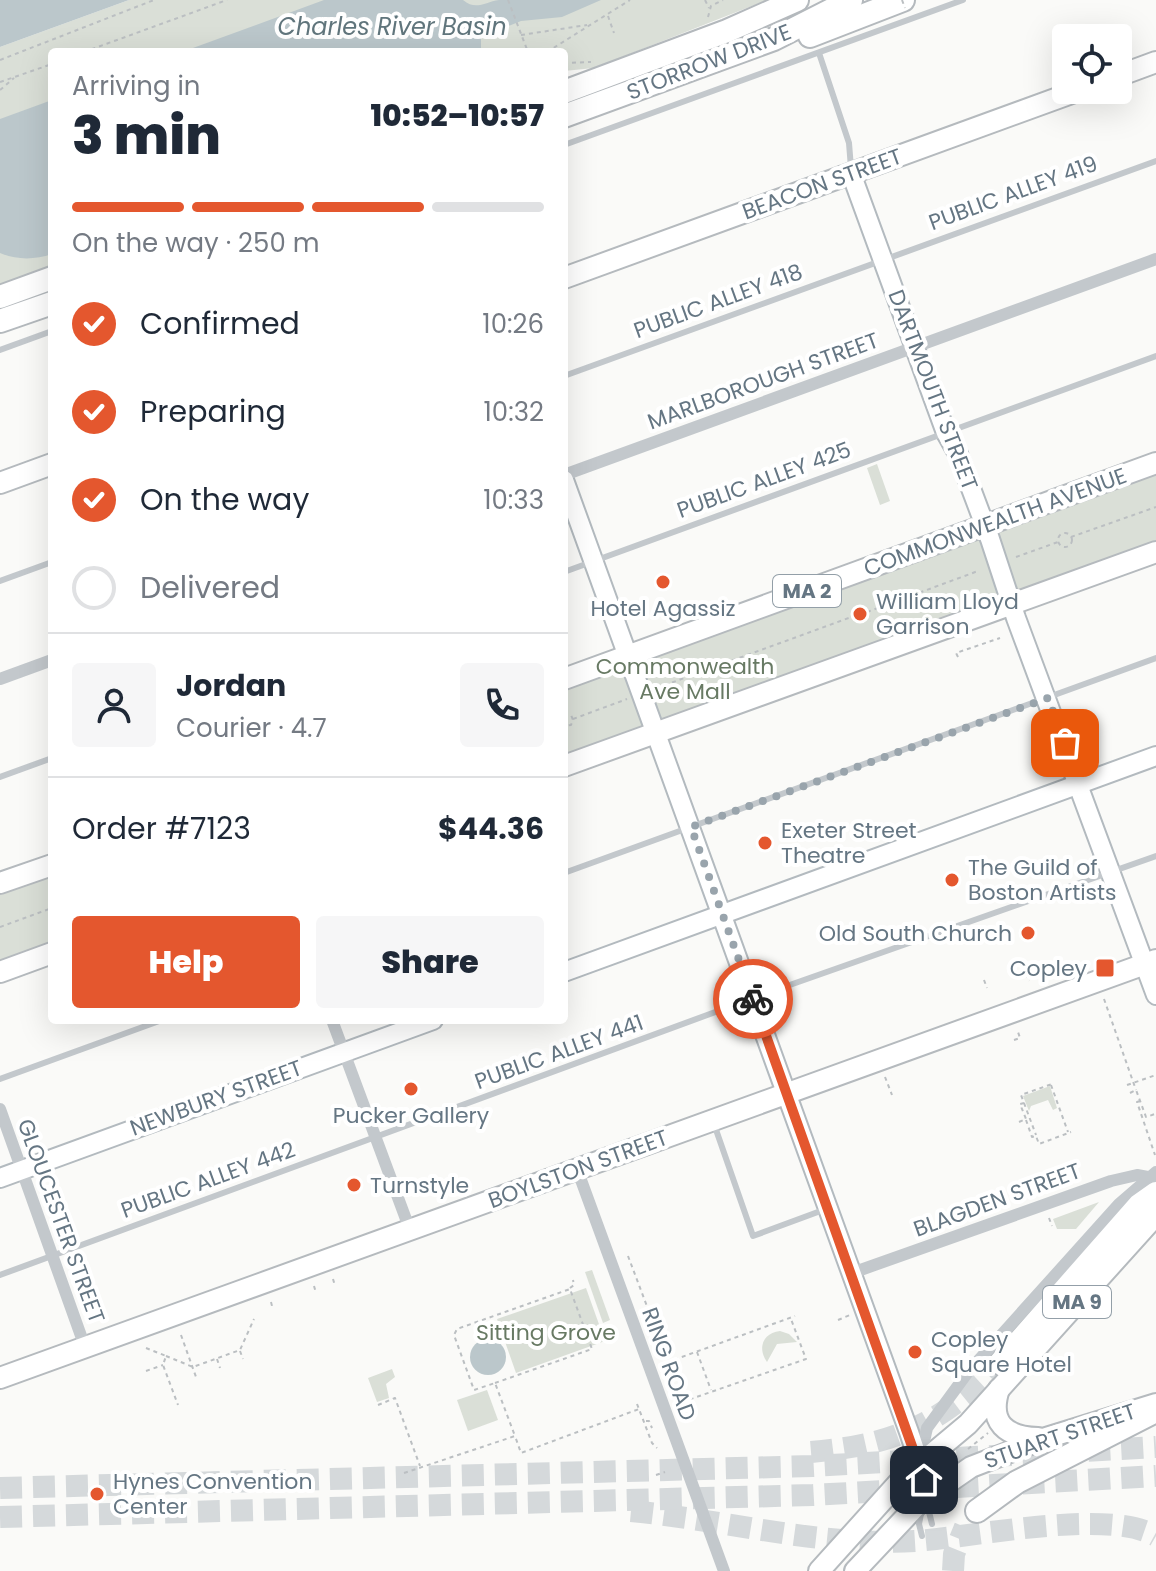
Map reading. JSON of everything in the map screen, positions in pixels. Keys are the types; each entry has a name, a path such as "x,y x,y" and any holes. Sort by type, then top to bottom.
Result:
{"highway":[{"name":"STORROW DRIVE","path":"568,90 741,25 797,0"},
{"name":"STORROW DRIVE","path":"568,115 774,39 851,0"},
{"path":"708,64 783,46 903,3"},
{"path":"0,297 48,279"},
{"path":"0,321 48,304"},
{"path":"1000,1363 1139,1205 1154,1180"},
{"path":"977,1511 1017,1482 1156,1411"}],"main road":[{"path":"1132,71 1156,62"},
{"name":"BEACON STREET","path":"568,277 1052,100"},
{"name":"DARTMOUTH STREET","path":"851,173 946,433 958,454 985,526 1110,872 1150,962 1156,995"},
{"name":"COMMONWEALTH AVENUE","path":"568,678 1156,463"},
{"path":"0,483 48,465"},
{"path":"568,488 920,1463 925,1498"},
{"path":"568,765 1156,552"},
{"path":"568,971 1156,756"},
{"path":"0,883 48,866"},
{"path":"0,972 48,954"},
{"name":"BOYLSTON STREET","path":"0,1378 1150,962"},
{"name":"NEWBURY STREET","path":"0,1178 422,1024"},
{"name":"MA 9","path":"819,1571 869,1513 920,1463 960,1432 1156,1215"},
{"path":"999,1389 996,1414 1003,1427 1021,1437 1046,1438"},
{"name":"STUART STREET","path":"855,1571 925,1498 971,1467 1046,1438 1156,1404"}],"street":[{"name":"MARLBOROUGH STREET","path":"568,476 1156,259"},
{"path":"0,679 48,661"},
{"path":"334,1024 410,1230"},
{"name":"GLOUCESTER STREET","path":"0,1109 85,1347"},
{"name":"RING ROAD","path":"577,1169 724,1571"},
{"name":"BLAGDEN STREET","path":"852,1273 1111,1181 1129,1176 1154,1180"},
{"path":"920,1463 921,1443 927,1428 960,1381 1119,1204 1154,1180"}],"lane":[{"path":"568,144 963,0"},
{"name":"DARTMOUTH STREET","path":"819,53 849,143 851,173"},
{"name":"PUBLIC ALLEY 419","path":"883,260 1156,161"},
{"name":"PUBLIC ALLEY 418","path":"568,375 883,260"},
{"path":"0,350 48,332"},
{"name":"PUBLIC ALLEY 425","path":"568,571 1156,356"},
{"path":"0,581 48,563"},
{"path":"568,872 1156,658"},
{"path":"0,777 48,759"},
{"name":"PUBLIC ALLEY 441","path":"376,1138 855,962 1156,856"},
{"path":"0,1079 151,1024"},
{"path":"712,1120 753,1236 829,1208"},
{"name":"PUBLIC ALLEY 442","path":"0,1275 376,1138"},
{"path":"925,1498 932,1524"},
{"path":"922,1536 919,1519 925,1498"}],"path":[{"path":"0,60 154,0"},
{"path":"95,48 227,0"},
{"path":"508,0 526,48"},
{"path":"553,48 630,0"},
{"path":"705,0 709,9 705,20"},
{"path":"709,9 723,0"},
{"path":"607,15 614,33"},
{"path":"520,33 592,24"},
{"path":"568,64 592,62"},
{"path":"0,82 48,65"},
{"path":"0,90 15,77"},
{"path":"1016,557 1058,542 1062,533 1071,537 1156,507"},
{"path":"1058,542 1067,546 1071,544 1071,537"},
{"path":"657,688 854,616 858,608 867,612 978,571"},
{"path":"854,616 857,620 864,620 867,612"},
{"path":"958,657 956,653 1000,638"},
{"path":"573,719 628,698"},
{"path":"568,715 573,719"},
{"path":"568,725 573,719"},
{"path":"0,927 48,909"},
{"path":"1023,966 1029,981"},
{"path":"984,980 987,988"},
{"path":"1103,997 1146,1117 1155,1114 1156,1117"},
{"path":"1014,1040 1020,1038 1017,1028"},
{"path":"1124,1077 1131,1075"},
{"path":"1127,1085 1156,1075"},
{"path":"885,1077 892,1095"},
{"path":"1051,1084 1070,1133 1039,1144 1024,1103 1021,1095 1051,1084"},
{"path":"1130,1093 1136,1090"},
{"path":"1140,1101 1137,1102 1155,1155"},
{"path":"1024,1103 1020,1104 1032,1137 1036,1136"},
{"path":"1019,1122 1026,1119"},
{"path":"1049,1217 1052,1226"},
{"path":"628,1256 668,1362 793,1317 806,1359 682,1402"},
{"path":"333,1279 335,1286"},
{"path":"570,1289 592,1349 474,1390 454,1335 457,1329 570,1289 574,1285 573,1280"},
{"path":"314,1286 316,1293"},
{"path":"838,1320 851,1315"},
{"path":"243,1359 240,1350 254,1319"},
{"path":"455,1323 457,1329"},
{"path":"181,1335 196,1377"},
{"path":"146,1348 193,1367 240,1350"},
{"path":"697,1352 711,1392"},
{"path":"166,1356 163,1365 178,1405"},
{"path":"217,1359 220,1368"},
{"path":"146,1371 163,1365"},
{"path":"495,1383 521,1453 639,1409"},
{"path":"378,1405 395,1398 420,1467"},
{"path":"637,1404 652,1443 657,1448"},
{"path":"682,1409 689,1407"},
{"path":"644,1420 649,1421 652,1428"},
{"path":"961,1455 991,1431"},
{"path":"404,1473 515,1436"},
{"path":"656,1475 665,1472"}],"green space":[{"path":"129,0 767,0 594,68 568,71 568,48 48,48 48,266 0,284 0,47"},
{"path":"877,464 890,501 880,505 867,468"},
{"name":"Commonwealth Ave Mall","path":"1156,474 1156,540 568,754 568,689"},
{"path":"48,877 48,942 0,960 0,895"},
{"path":"1050,1086 1057,1108 1053,1110 1048,1100 1031,1106 1029,1111 1023,1096"},
{"path":"1099,1202 1076,1229 1057,1229 1053,1219"},
{"path":"592,1270 610,1320 603,1323 585,1272"},
{"name":"Sitting Grove","path":"586,1288 605,1341 516,1373 497,1319"},
{"path":"780,1331 797,1342 777,1344 767,1362 762,1352 763,1342 769,1335"},
{"path":"392,1369 395,1377 386,1384 389,1398 377,1402 368,1378"},
{"path":"487,1390 498,1420 468,1431 457,1400"}],"water":[{"path":"0,0 129,0 0,47"},
{"name":"Charles River Basin","path":"324,0 463,0 476,5 499,0 601,0 562,17 521,21 481,37 481,48 193,48"},
{"path":"48,101 48,255 26,258 0,253 0,119"},
{"path":"488,1339 501,1344 506,1357 501,1370 488,1375 475,1370 470,1357 475,1344"}],"tunnel":[{"path":"811,1452 867,1444 915,1428 958,1402 1000,1363"},
{"path":"0,1488 813,1466 1156,1447"},
{"path":"0,1517 813,1495 1156,1476"},
{"path":"631,1511 808,1537 879,1542 1074,1524 1107,1524 1134,1528 1156,1536"},
{"path":"953,1571 954,1554 965,1527"}],"way so far":[{"path":"753,999 691,827 1048,698 1065,743"}],"place":[{"name":"Hotel Agassiz","path":"663,582"},
{"name":"William Lloyd Garrison","path":"860,614"},
{"name":"Exeter Street Theatre","path":"765,843"},
{"name":"The Guild of Boston Artists","path":"952,880"},
{"name":"Old South Church","path":"1028,933"},
{"name":"Copley","path":"1105,968"},
{"name":"Pucker Gallery","path":"411,1089"},
{"name":"Turnstyle","path":"354,1185"},
{"name":"Copley Square Hotel","path":"915,1352"},
{"name":"Hynes Convention Center","path":"97,1494"}],"route":[{"path":"753,999 924,1480"}]}
